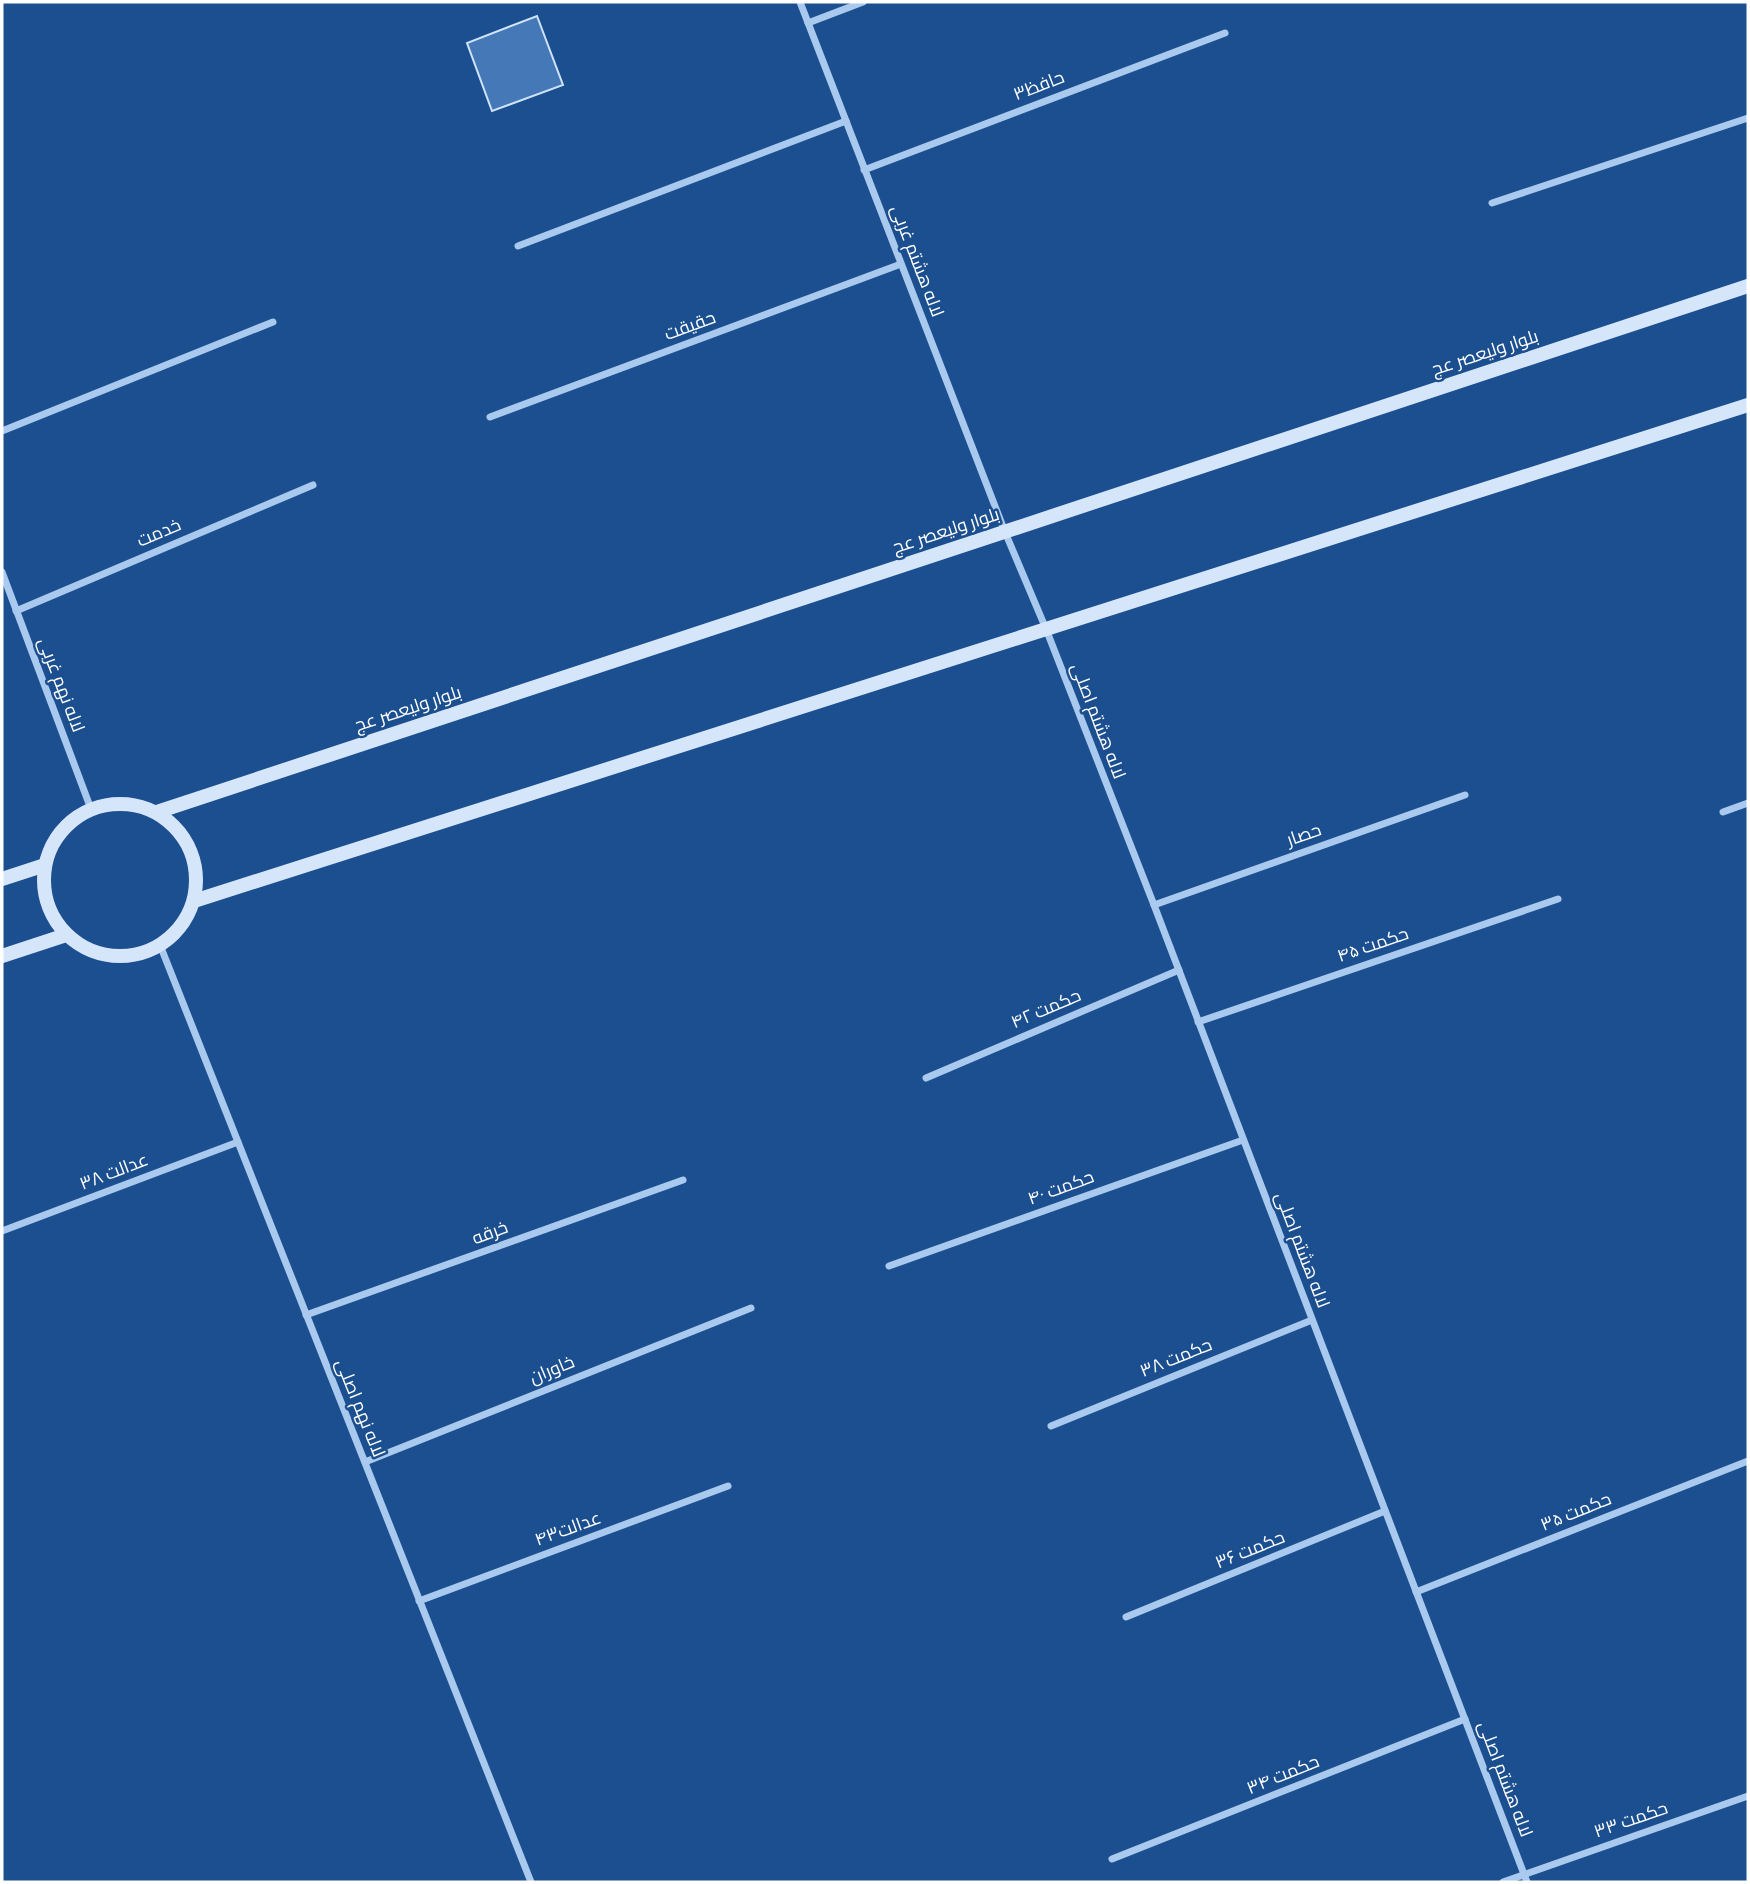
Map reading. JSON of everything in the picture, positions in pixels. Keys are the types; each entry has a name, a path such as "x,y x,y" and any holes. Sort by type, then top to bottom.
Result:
{"main road":[{"name":"بلوار ولیعصر عج","path":"157,812 1748,286"},
{"path":"194,901 1748,405"},
{"path":"116,803 140,805 157,812 181,833 193,856 197,882 194,901 179,929 160,946 136,955 111,957 87,949 66,934 51,915 44,890 45,865 54,841 70,822 91,808 116,803"},
{"path":"2,879 45,865"},
{"path":"2,956 66,934"}],"street":[{"name":"لاله هشتم غربی","path":"800,2 1005,531 1046,629"},
{"path":"808,23 863,2"},
{"name":"حافظ۳","path":"864,170 1225,33"},
{"path":"1492,203 1748,118"},
{"path":"518,246 846,121"},
{"name":"حقیقت","path":"490,417 901,264"},
{"path":"2,431 273,322"},
{"name":"خدمت","path":"16,611 313,485"},
{"name":"لاله نهم غربی","path":"2,572 91,808"},
{"name":"لاله هشتم اصلی","path":"1046,629 1527,1882"},
{"name":"حصار","path":"1154,905 1465,795"},
{"path":"1723,812 1748,803"},
{"name":"حکمت ۴۵","path":"1198,1022 1558,899"},
{"name":"لاله نهم اصلی","path":"160,946 531,1882"},
{"name":"حکمت ۴۲","path":"926,1078 1179,970"},
{"name":"حکمت ۴۰","path":"889,1266 1243,1140"},
{"name":"عدالت ٣٨","path":"2,1231 238,1142"},
{"name":"خرقه","path":"306,1315 683,1180"},
{"name":"خاوران","path":"365,1462 751,1308"},
{"name":"حکمت ۳۸","path":"1051,1426 1312,1320"},
{"name":"حکمت ۳۵","path":"1416,1592 1748,1461"},
{"name":"عدالت۴۳","path":"419,1601 728,1486"},
{"name":"حکمت ۳۶","path":"1126,1617 1385,1511"},
{"name":"حکمت ۳۴","path":"1112,1859 1465,1719"},
{"name":"حکمت ۳۳","path":"1503,1882 1748,1796"}],"building":[{"path":"537,16 563,85 492,111 467,43"}]}
